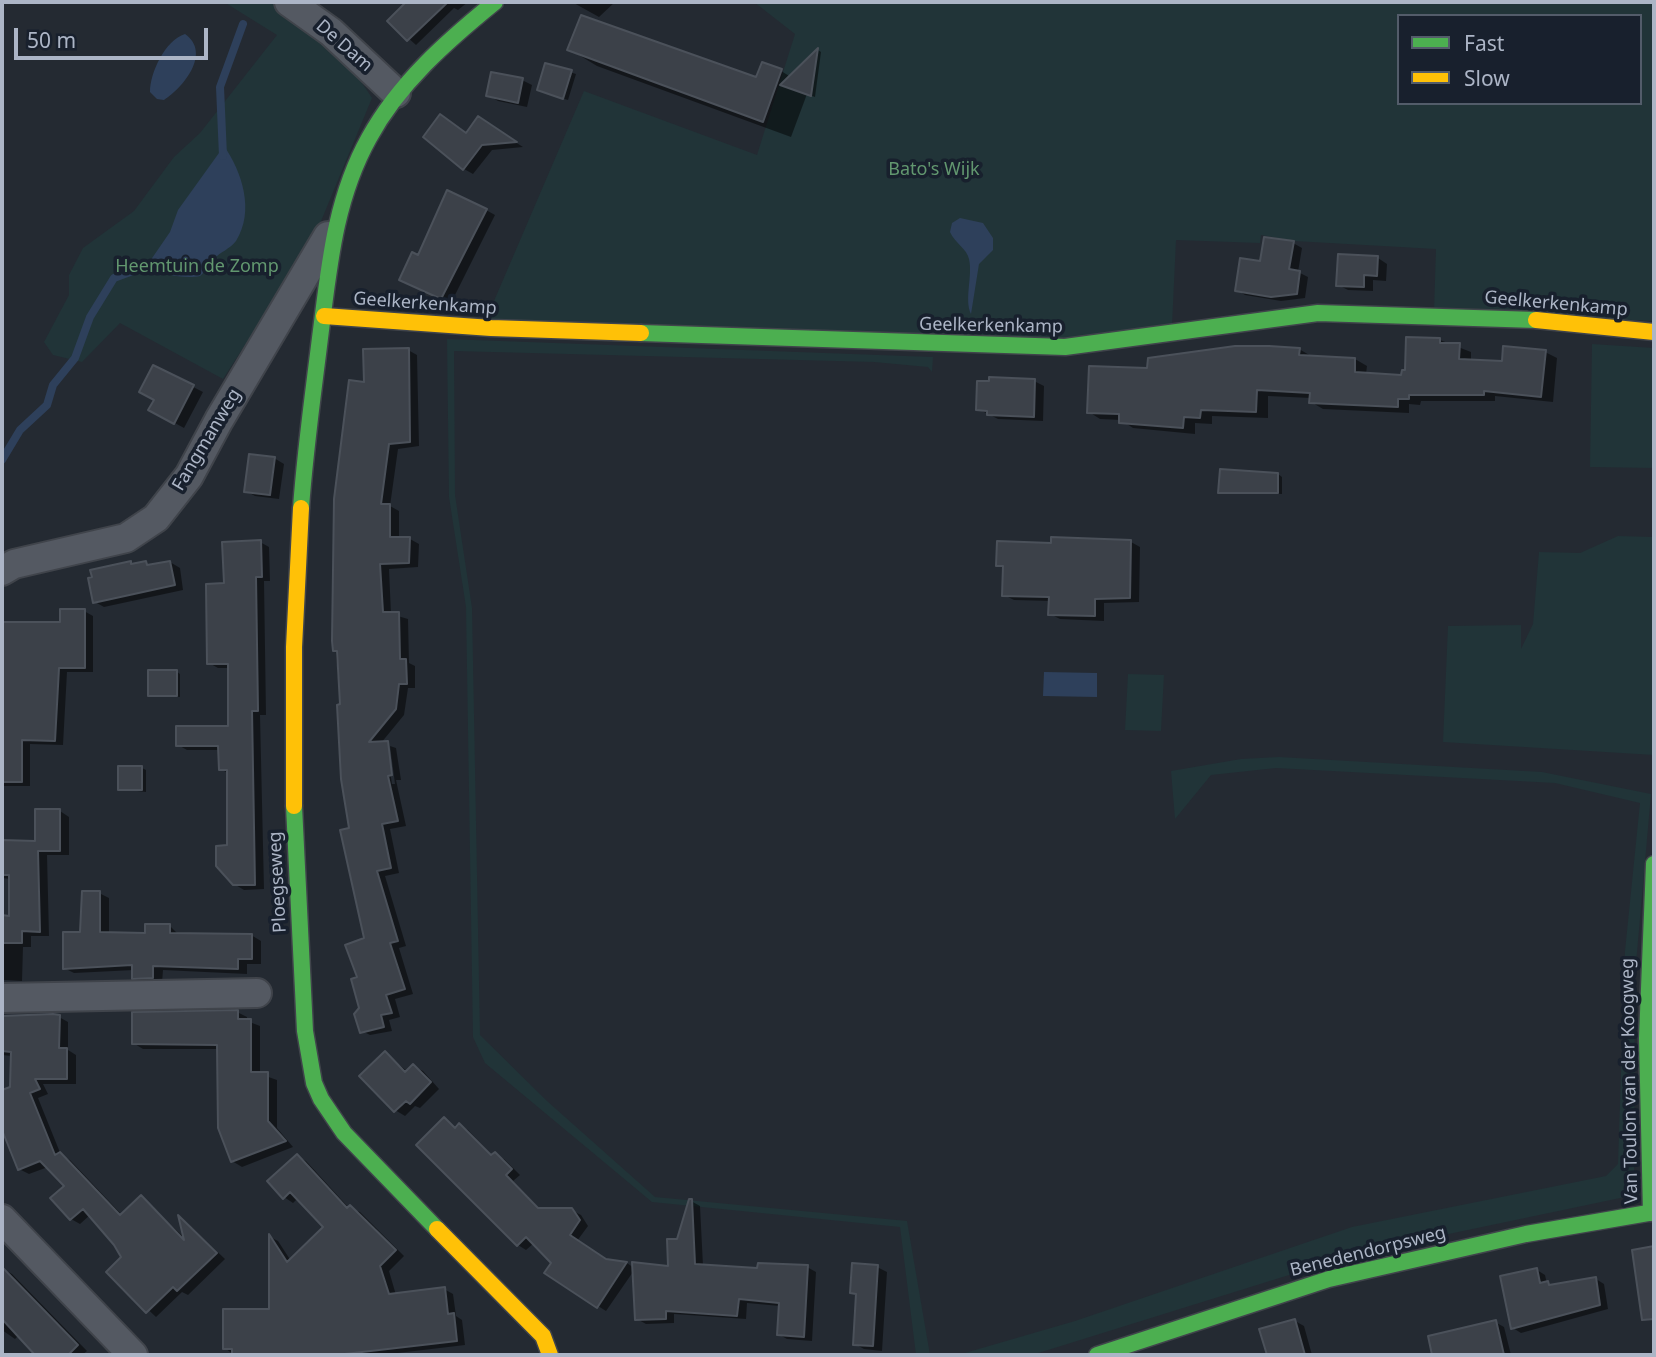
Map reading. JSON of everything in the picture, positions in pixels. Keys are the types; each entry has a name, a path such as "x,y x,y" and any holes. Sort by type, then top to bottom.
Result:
{"street":[{"name":"De Dam","path":"289,2 331,32 396,93"},
{"name":"Fangmanweg","path":"324,316 344,192 366,143 396,93 453,36 495,2"},
{"name":"Fangmanweg","path":"2,571 15,564 126,538 156,518 189,476 219,419 338,218"},
{"name":"Geelkerkenkamp","path":"324,316 481,327 1065,347 1318,313 1527,319 1654,332"},
{"name":"Ploegseweg","path":"324,316 309,423 298,542 292,709 295,850 307,1043 314,1082 326,1108 372,1164 543,1336 550,1355"},
{"name":"Van Toulon van der Koogweg","path":"1652,1212 1645,1074 1647,943 1654,864"},
{"path":"2,998 257,993"},
{"name":"Benedendorpsweg","path":"1097,1355 1329,1279 1526,1234 1652,1212"},
{"path":"2,1219 133,1355"}],"green space":[{"name":"Heemtuin de Zomp","path":"224,2 268,2 294,16 354,73 372,98 314,238 223,379 120,323 82,362 53,355 44,342 69,295 69,275 83,248 134,211 174,157 200,133 277,35"},
{"name":"Bato's Wijk","path":"754,2 1654,2 1654,321 1434,311 1436,249 1294,241 1261,235 1260,243 1176,240 1172,326 1098,339 485,322 584,91 757,155 795,34"},
{"path":"447,339 933,357 932,372 928,367 874,362 454,351 455,495 472,608 480,1035 547,1101 655,1197 907,1221 930,1355 916,1355 900,1227 652,1202 485,1063 473,1037 466,607 449,497"},
{"path":"1592,344 1654,348 1654,468 1590,467"},
{"path":"1654,504 1654,755 1443,742 1448,626 1521,625 1521,649 1533,624 1539,552 1580,553 1618,536 1653,537"},
{"path":"1128,674 1164,675 1161,731 1125,730"},
{"path":"1279,757 1542,772 1651,794 1635,975 1634,1189 1625,1197 1363,1252 1032,1355 958,1355 1075,1321 1352,1227 1606,1176 1618,1164 1625,951 1640,803 1555,783 1276,768 1211,775 1175,819 1171,771 1241,759"}],"water":[{"path":"185,34 193,42 196,51 192,70 164,100 157,99 150,92 156,67 171,43"},
{"path":"224,146 236,168 244,192 245,217 236,241 216,257 200,276 173,275 153,268 148,264 170,232 178,210"},
{"path":"960,218 983,223 993,238 993,250 979,264 971,314 968,301 969,259 950,232 952,223"},
{"path":"1044,672 1097,673 1097,697 1043,696"}],"building":[{"path":"406,2 448,2 407,41 387,21"},
{"path":"581,15 756,77 762,62 782,69 763,122 567,50"},
{"path":"818,48 811,96 780,85"},
{"path":"545,63 572,70 563,99 537,90"},
{"path":"491,72 523,78 518,103 486,96"},
{"path":"440,114 466,133 478,116 517,142 482,145 463,170 423,137"},
{"path":"447,190 487,209 441,299 399,280 412,252 418,255"},
{"path":"1264,237 1294,241 1289,269 1300,271 1297,294 1271,297 1235,291 1240,258 1260,261"},
{"path":"1338,254 1378,256 1377,276 1364,275 1364,287 1336,286"},
{"path":"1406,337 1440,338 1440,343 1460,343 1459,359 1502,361 1503,346 1546,350 1541,397 1484,391 1484,395 1409,395 1409,399 1398,399 1398,407 1309,403 1310,393 1257,390 1256,412 1201,410 1200,418 1184,417 1183,428 1119,423 1119,414 1087,413 1089,366 1147,368 1148,358 1235,346 1269,346 1300,348 1299,355 1355,358 1355,372 1401,375 1402,370 1405,370"},
{"path":"409,348 410,442 389,444 381,504 390,504 390,537 410,537 409,563 380,564 383,612 399,612 400,659 406,659 407,684 399,684 396,709 369,742 388,741 392,775 388,776 398,821 382,824 391,868 377,871 398,941 390,943 405,989 386,995 392,1013 381,1015 384,1027 360,1033 354,1014 359,1008 351,979 357,977 345,945 364,938 340,830 349,828 341,779 337,651 333,651 332,641 334,499 349,380 364,382 363,349"},
{"path":"153,365 194,385 174,424 148,410 154,400 139,392"},
{"path":"989,377 1035,379 1034,417 987,415 987,411 976,410 977,381 989,381"},
{"path":"249,454 275,457 270,495 244,492"},
{"path":"1220,469 1278,473 1278,493 1218,493"},
{"path":"1051,537 1131,540 1130,598 1095,599 1095,616 1048,615 1049,597 1002,596 1003,566 996,566 997,541 1051,543"},
{"path":"261,540 262,577 256,577 258,711 252,711 255,885 233,885 216,866 216,846 227,845 227,770 219,770 218,746 176,746 176,726 228,726 228,664 207,664 206,584 224,583 222,542"},
{"path":"131,561 131,564 146,561 147,565 170,561 175,585 93,603 88,578 92,577 90,570"},
{"path":"60,609 85,609 85,668 59,668 55,741 22,740 22,782 2,782 2,622 60,622"},
{"path":"148,670 177,670 177,696 148,696"},
{"path":"118,766 142,766 142,790 118,790"},
{"path":"35,809 60,809 60,851 38,851 40,932 22,931 22,943 2,943 2,915 9,916 9,875 2,875 2,840 35,841"},
{"path":"82,891 100,891 100,932 145,933 145,924 170,924 170,933 252,934 252,959 238,959 238,969 153,966 153,978 132,979 132,965 63,969 63,932 80,932"},
{"path":"238,1010 238,1019 251,1019 251,1072 268,1072 268,1121 286,1141 231,1162 218,1128 217,1045 132,1044 132,1012"},
{"path":"60,1015 59,1048 67,1048 67,1079 35,1079 40,1089 30,1093 55,1155 60,1152 120,1215 141,1195 184,1240 178,1215 217,1253 177,1291 173,1287 146,1313 106,1272 121,1257 114,1245 83,1209 70,1220 50,1198 64,1186 40,1161 18,1170 2,1130 2,1090 10,1087 11,1052 2,1051 2,1016"},
{"path":"385,1051 405,1072 413,1064 431,1082 410,1104 406,1101 394,1112 359,1076"},
{"path":"444,1117 455,1128 459,1123 491,1155 495,1152 512,1169 506,1175 538,1208 572,1208 580,1220 570,1235 606,1259 627,1262 597,1308 544,1273 551,1263 526,1237 517,1246 416,1145"},
{"path":"297,1154 347,1208 350,1205 396,1250 380,1266 389,1294 445,1287 448,1314 454,1313 457,1341 336,1355 232,1355 232,1349 223,1349 223,1309 269,1309 269,1234 287,1262 323,1227 290,1192 283,1199 267,1181"},
{"path":"689,1199 692,1199 695,1264 757,1268 758,1263 808,1265 804,1337 777,1335 779,1303 739,1299 737,1316 666,1311 666,1319 635,1320 632,1262 668,1266 667,1239 677,1239"},
{"path":"1654,1246 1654,1319 1642,1320 1632,1250"},
{"path":"852,1263 878,1265 873,1346 853,1345 856,1294 850,1293"},
{"path":"2,1267 78,1345 68,1355 35,1355 2,1319"},
{"path":"1537,1268 1540,1283 1548,1281 1549,1285 1596,1277 1600,1305 1511,1329 1500,1276"},
{"path":"1295,1319 1305,1355 1267,1355 1259,1329"},
{"path":"1496,1320 1504,1355 1432,1355 1428,1336"}],"waterway":[{"path":"223,156 220,87 243,24"},
{"path":"2,460 20,430 47,405 53,385 75,358 90,317 114,278 157,262"}],"traffic: fast":[{"path":"301,508 330,261 340,211 357,162 381,118 409,81 459,32 495,2"},
{"path":"641,333 1065,347 1318,313 1536,320"},
{"path":"294,806 305,1031 314,1083 321,1099 344,1133 437,1229"},
{"path":"1651,1213 1647,1038 1654,864"},
{"path":"1097,1355 1329,1279 1526,1234 1654,1212"}],"traffic: slow":[{"path":"324,316 491,328 641,333"},
{"path":"1536,320 1654,332"},
{"path":"294,806 294,647 301,508"},
{"path":"437,1229 543,1336 550,1355"}]}
